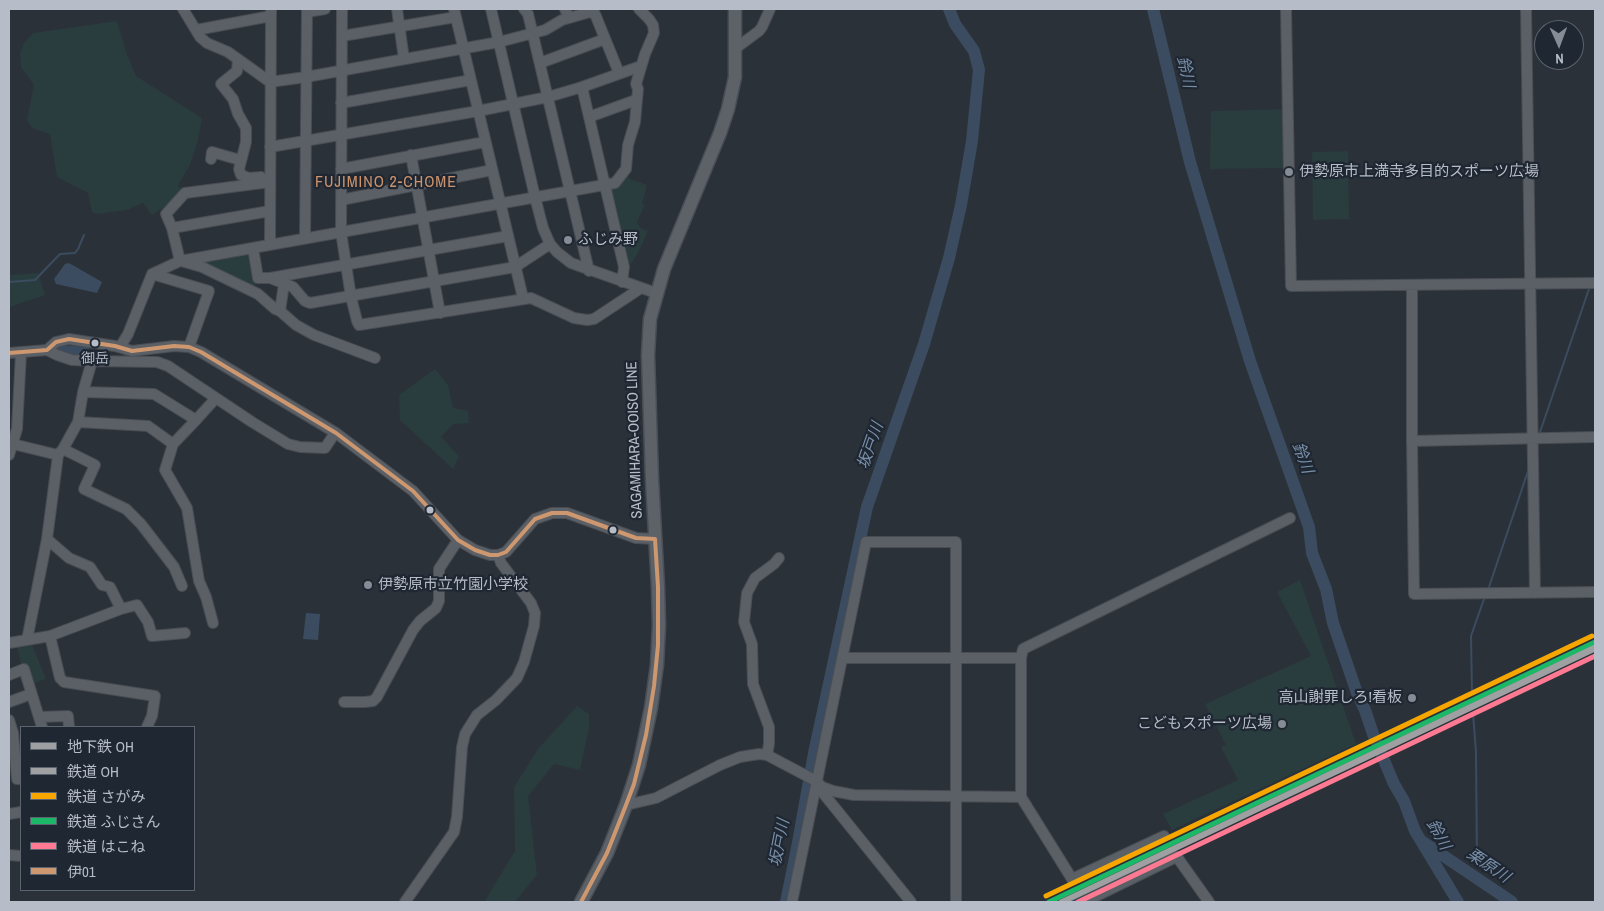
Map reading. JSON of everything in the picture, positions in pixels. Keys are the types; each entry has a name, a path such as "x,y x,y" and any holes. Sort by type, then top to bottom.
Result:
{"main road":[{"name":"SAGAMIHARA-OOISO LINE","path":"582,901 607,852 626,805 634,784 646,735 655,679 659,626 648,340 650,319 656,293 673,245 720,133 728,109 735,77 735,9"}],"street":[{"path":"183,9 200,36 207,43 228,52 270,82 342,71 499,42 545,30 567,14 590,12 595,14 619,73"},
{"path":"305,238 307,10 326,9"},
{"path":"342,9 341,232 345,266 356,322 359,325 523,298 532,298 574,318 587,320 594,319 641,288"},
{"path":"397,9 404,59"},
{"path":"490,9 535,198 543,228 550,244 571,263 656,293"},
{"path":"524,9 528,14 533,33 589,270"},
{"path":"120,347 128,334 152,274 180,261 615,183 626,169 628,145 635,122 638,89 636,84 654,33 653,25 639,9"},
{"path":"736,48 758,31 770,9"},
{"path":"1286,9 1291,286 1595,283"},
{"path":"1526,9 1535,593"},
{"path":"196,30 271,12 270,244"},
{"path":"342,36 400,27 455,13 523,298"},
{"path":"540,63 605,39"},
{"path":"238,59 237,71 221,84 233,99 238,114 246,128 246,142 239,168 241,175 249,178 270,179"},
{"path":"270,147 548,97 641,66"},
{"path":"342,102 471,80"},
{"path":"582,87 624,267 622,282"},
{"path":"589,117 636,100"},
{"path":"341,168 485,142"},
{"path":"210,159 212,152 240,160"},
{"path":"411,155 440,313"},
{"path":"341,200 492,170"},
{"path":"180,261 172,228 166,214 185,193 270,179"},
{"path":"172,228 270,211"},
{"path":"253,248 258,278 270,278 508,236"},
{"path":"270,278 293,287 310,303 516,267 550,244"},
{"path":"180,261 202,267 258,294 296,325 314,335 375,358"},
{"path":"152,274 209,291 189,347"},
{"path":"280,311 284,284"},
{"path":"1412,285 1414,594 1595,592"},
{"path":"47,350 56,342 69,339 120,347 132,351 174,346 189,347 214,359 335,433 412,491 458,540 474,550 490,555 506,552 535,519 552,513 566,513 636,538 655,539"},
{"path":"9,353 47,350 72,360 157,362 168,366 288,444 300,447 325,448 335,433"},
{"path":"9,456 17,429 20,402 21,353"},
{"path":"28,640 60,452 78,422 83,392 92,361"},
{"path":"83,392 154,394 196,420"},
{"path":"213,623 206,597 199,581 187,508 164,470 173,444 216,398"},
{"path":"78,422 148,426 173,444"},
{"path":"1412,440 1595,438"},
{"path":"12,444 60,452 96,465 84,489 126,509 141,524 174,567 182,586"},
{"path":"1164,836 1072,879 1021,797 1021,658 1023,649 1290,518"},
{"path":"46,539 69,558 90,566 102,585 110,587 121,609"},
{"path":"344,702 365,702 376,697 420,621 436,608 439,601 439,569 458,540"},
{"path":"792,902 819,784 866,542 956,542 956,902"},
{"path":"405,902 454,832 457,817 462,747 465,734 477,715 496,700 517,678 524,662 534,626 535,613 531,603 501,563 498,555"},
{"path":"766,756 769,744 769,727 753,684 752,644 744,622 747,593 755,578 779,558"},
{"path":"9,643 50,636 121,609 137,605 148,622 152,636 185,633"},
{"path":"50,636 60,678 64,682 155,696 152,716 147,726"},
{"path":"842,658 1021,658"},
{"path":"9,675 24,669 41,722 68,716 69,726"},
{"path":"9,702 31,694"},
{"path":"9,720 13,733 17,779 20,779"},
{"path":"626,805 656,798 720,764 740,757 759,754 833,791 854,795 1021,797"},
{"path":"819,784 823,793 911,902"},
{"path":"1084,902 1176,856 1209,902"}],"shaded area":[{"path":"117,21 126,52 136,76 202,118 198,140 190,165 178,185 181,189 171,203 152,215 143,203 127,210 97,214 92,212 88,193 57,177 50,134 32,128 27,120 34,85 21,67 20,53 24,43 33,33"},
{"path":"1287,109 1287,168 1210,169 1211,111"},
{"path":"1348,151 1349,219 1313,220 1312,152"},
{"path":"627,174 630,179 647,185 642,204 645,205 637,222 640,228 648,231 631,264 627,262 610,185"},
{"path":"247,252 252,254 258,279 253,289 200,265 202,260"},
{"path":"38,273 45,295 9,307 9,274"},
{"path":"435,369 448,385 453,408 468,411 469,423 453,424 441,437 459,456 453,469 400,420 399,395"},
{"name":"こどもスポーツ広場","path":"1300,580 1356,744 1172,830 1163,814 1238,780 1221,747 1226,745 1205,704 1311,656 1277,592"},
{"path":"31,642 46,679 31,684 22,668 17,646"},
{"path":"577,706 589,714 589,728 580,770 554,764 528,796 537,875 515,902 484,902 515,851 514,787 538,749"}],"water":[{"path":"69,263 102,282 97,293 56,284 54,279 65,264"},
{"path":"61,345 89,347 87,358 73,358 55,351 56,347"},
{"path":"306,613 320,614 318,640 303,639"}],"waterway":[{"name":"坂戸川","path":"786,902 814,753 867,507 924,344 949,258 961,205 972,141 979,70 974,51 955,24 949,9"},
{"name":"鈴川","path":"1153,9 1190,162 1250,361 1309,527 1312,553 1326,589 1333,623 1373,734 1394,784 1404,801 1415,831 1458,902"},
{"path":"9,282 35,280 60,254 75,253 84,235"},
{"path":"1539,435 1590,286"},
{"path":"1488,590 1528,471"},
{"path":"1472,693 1471,636 1484,599"},
{"path":"1473,713 1476,752 1477,862"},
{"name":"栗原川","path":"1423,842 1512,902"},
{"path":"1070,902 1141,867"}],"metro line":[{"name":"OH","path":"1061,902 1595,647"}],"rail line":[{"name":"さがみ","path":"1046,896 1592,636"},
{"name":"ふじさん","path":"1049,902 1595,642"},
{"name":"OH","path":"1063,902 1595,649"},
{"name":"はこね","path":"1078,902 1595,656"}],"transit line":[{"name":"伊01","path":"9,353 47,350 56,342 69,339 115,346 132,351 174,346 189,347 201,352 336,433 413,491 458,540 475,550 490,555 506,552 535,519 552,513 567,513 636,538 655,539"},
{"name":"伊01","path":"581,902 607,853 626,805 634,784 646,735 658,645 658,587 655,539"}],"place":[{"name":"伊勢原市上満寺多目的スポーツ広場","path":"1289,172"},
{"name":"ふじみ野","path":"568,240"},
{"name":"御岳","path":"95,343"},
{"name":"伊勢原市立竹園小学校","path":"368,585"},
{"name":"高山謝罪しろ!看板","path":"1412,698"},
{"name":"こどもスポーツ広場","path":"1282,724"}],"district":[{"name":"FUJIMINO 2-CHOME","path":"386,183"}]}
